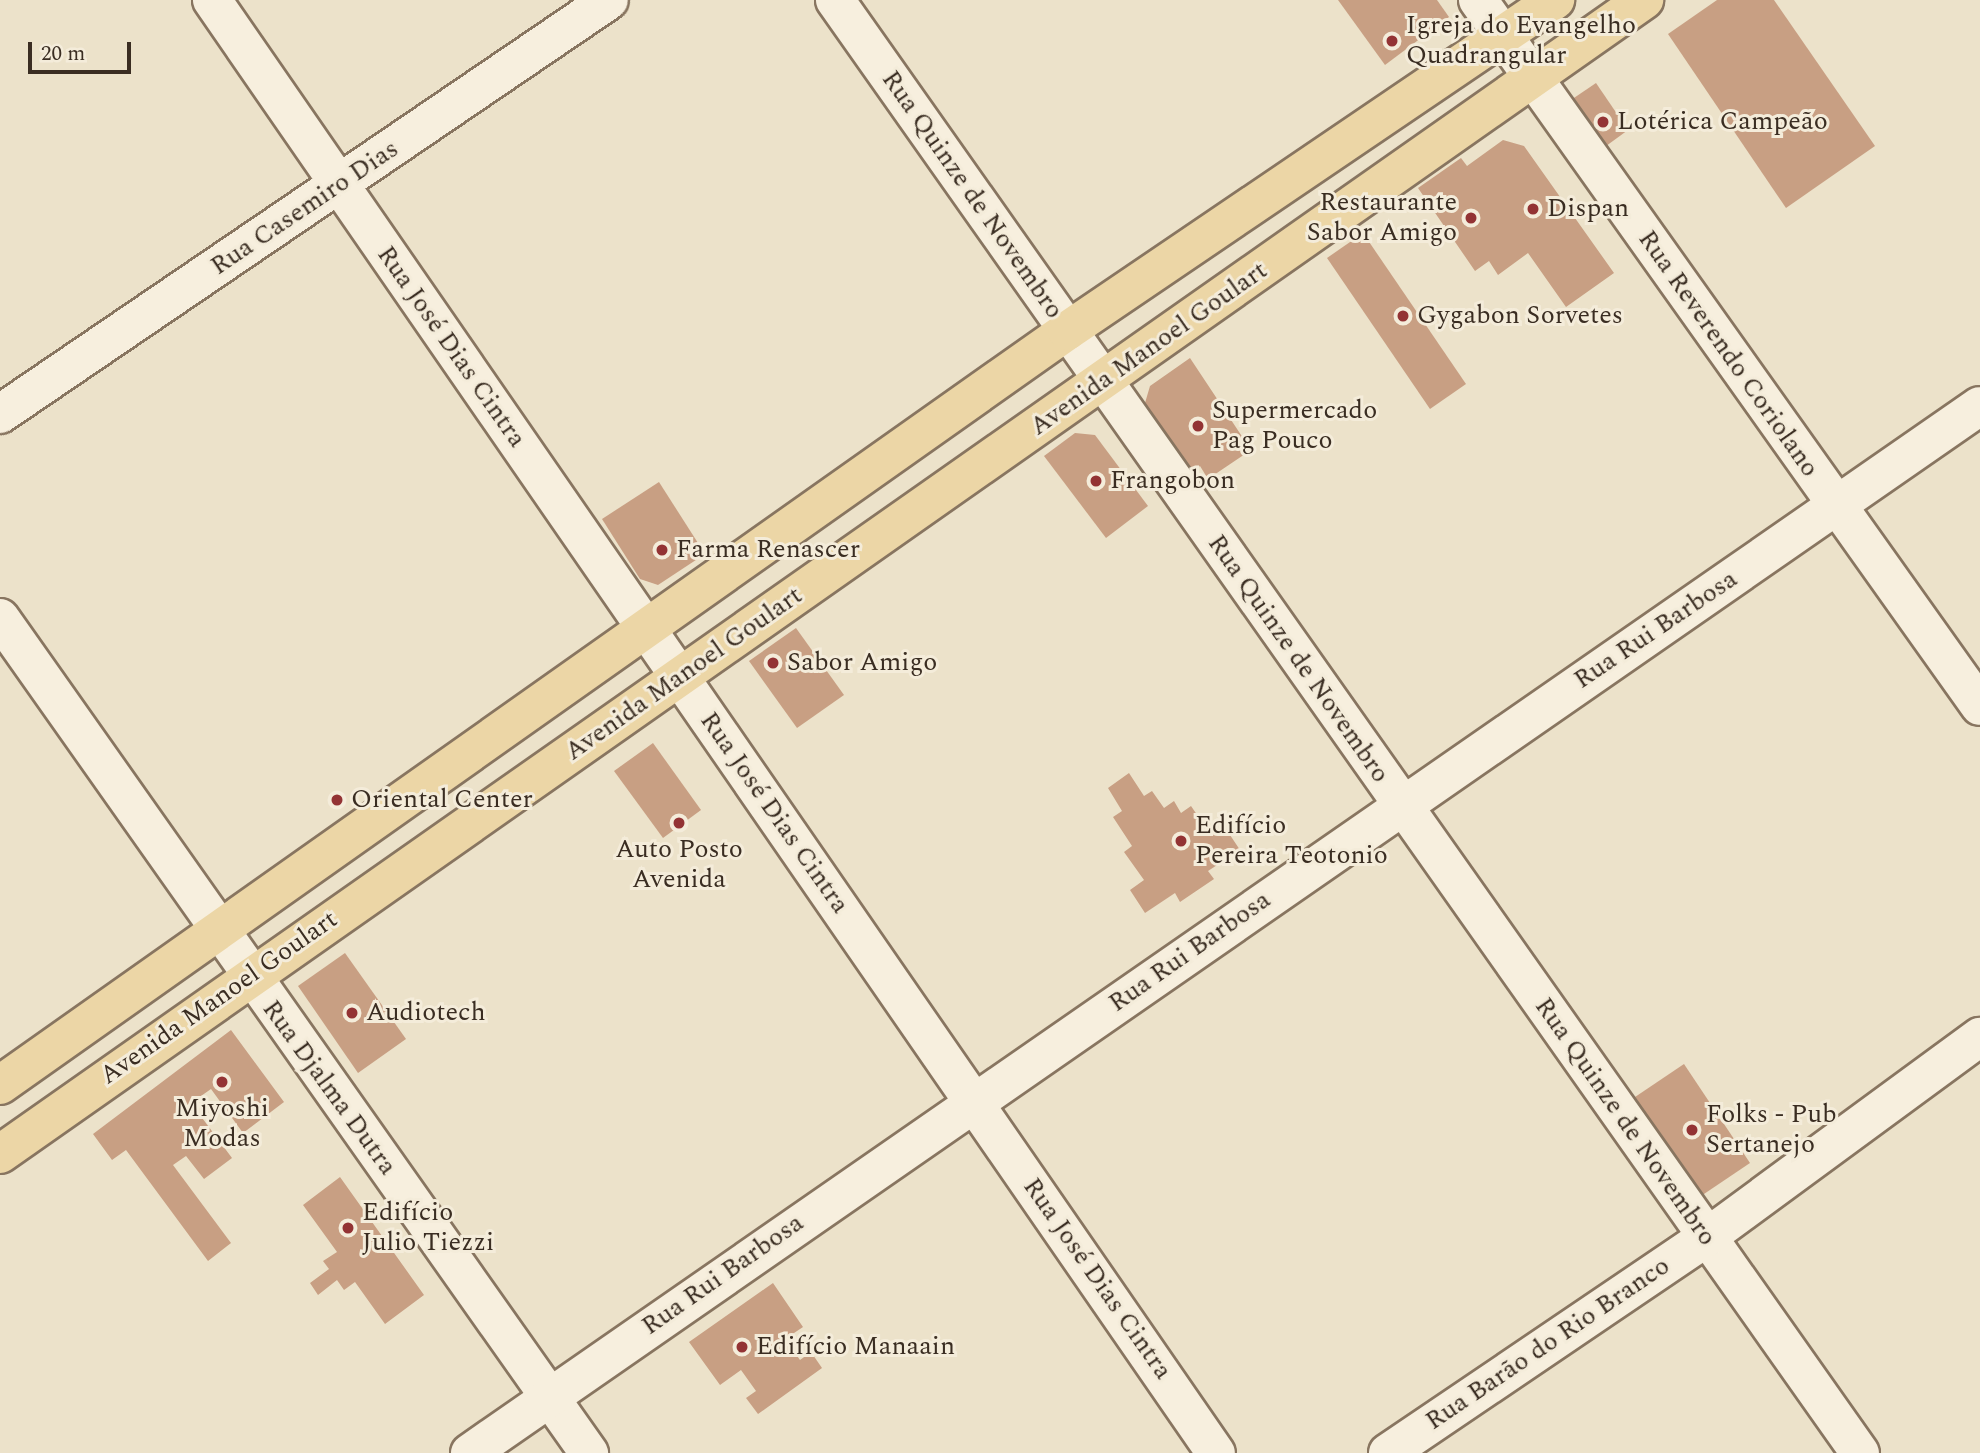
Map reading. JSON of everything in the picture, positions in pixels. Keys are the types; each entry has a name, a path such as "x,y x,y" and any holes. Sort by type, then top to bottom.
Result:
{"main road":[{"name":"Avenida Manoel Goulart","path":"0,1085 648,632 1067,331 1555,0"},
{"name":"Avenida Manoel Goulart","path":"0,1154 248,976 1103,383 1644,0"}],"street":[{"name":"Rua José Dias Cintra","path":"212,0 1216,1453"},
{"name":"Rua Casemiro Dias","path":"0,414 340,186 609,0"},
{"name":"Rua Quinze de Novembro","path":"835,0 1860,1453"},
{"name":"Rua Reverendo Coriolano","path":"1478,0 1980,706"},
{"name":"Rua Rui Barbosa","path":"470,1453 552,1393 1980,406"},
{"name":"Rua Djalma Dutra","path":"0,618 218,934 552,1393 589,1453"},
{"name":"Rua Barão do Rio Branco","path":"1388,1453 1706,1238 1980,1037"}],"building":[{"name":"Igreja do Evangelho Quadrangular","path":"1338,0 1437,0 1449,17 1385,65"},
{"path":"1717,0 1774,0 1875,146 1786,208 1668,34"},
{"name":"Lotérica Campeão","path":"1596,83 1628,130 1602,149 1568,102"},
{"name":"Dispan","path":"1503,140 1524,146 1614,273 1566,307 1528,253 1498,275 1489,261 1475,271 1418,188 1461,158 1467,166"},
{"path":"1363,233 1466,384 1430,409 1327,258"},
{"name":"Supermercado Pag Pouco","path":"1190,358 1251,450 1208,479 1200,466 1191,472 1145,403 1150,386"},
{"name":"Frangobon","path":"1075,433 1095,435 1148,506 1106,538 1044,456"},
{"name":"Farma Renascer","path":"659,482 705,554 658,585 640,579 602,519"},
{"path":"796,628 844,695 797,728 749,661"},
{"path":"653,743 701,810 663,838 614,771"},
{"name":"Edifício Pereira Teotonio","path":"1129,773 1144,796 1152,791 1164,808 1174,801 1181,813 1191,806 1211,835 1224,826 1240,850 1208,871 1214,879 1180,902 1175,893 1145,913 1130,890 1144,880 1124,852 1132,846 1113,817 1122,811 1108,788"},
{"name":"Audiotech","path":"345,953 406,1039 358,1073 298,986"},
{"path":"231,1030 284,1102 243,1133 211,1089 191,1103 232,1158 204,1179 186,1156 173,1165 231,1243 208,1261 126,1150 112,1160 93,1134"},
{"name":"Folks - Pub Sertanejo","path":"1684,1064 1750,1163 1701,1196 1635,1097"},
{"name":"Edifício Julio Tiezzi","path":"340,1177 424,1295 385,1324 355,1282 344,1290 337,1280 318,1295 310,1283 329,1269 323,1261 337,1252 303,1205"},
{"name":"Edifício Manaain","path":"773,1283 803,1327 785,1339 800,1360 811,1352 822,1368 758,1414 746,1398 756,1391 741,1370 720,1385 689,1342"}],"place":[{"name":"Igreja do Evangelho Quadrangular","path":"1392,41"},
{"name":"Lotérica Campeão","path":"1603,122"},
{"name":"Dispan","path":"1533,209"},
{"name":"Restaurante Sabor Amigo","path":"1471,218"},
{"name":"Gygabon Sorvetes","path":"1403,316"},
{"name":"Supermercado Pag Pouco","path":"1198,426"},
{"name":"Frangobon","path":"1096,481"},
{"name":"Farma Renascer","path":"662,550"},
{"name":"Sabor Amigo","path":"773,663"},
{"name":"Oriental Center","path":"337,800"},
{"name":"Auto Posto Avenida","path":"679,823"},
{"name":"Edifício Pereira Teotonio","path":"1181,841"},
{"name":"Audiotech","path":"352,1013"},
{"name":"Miyoshi Modas","path":"222,1082"},
{"name":"Folks - Pub Sertanejo","path":"1692,1130"},
{"name":"Edifício Julio Tiezzi","path":"348,1228"},
{"name":"Edifício Manaain","path":"742,1347"}]}
